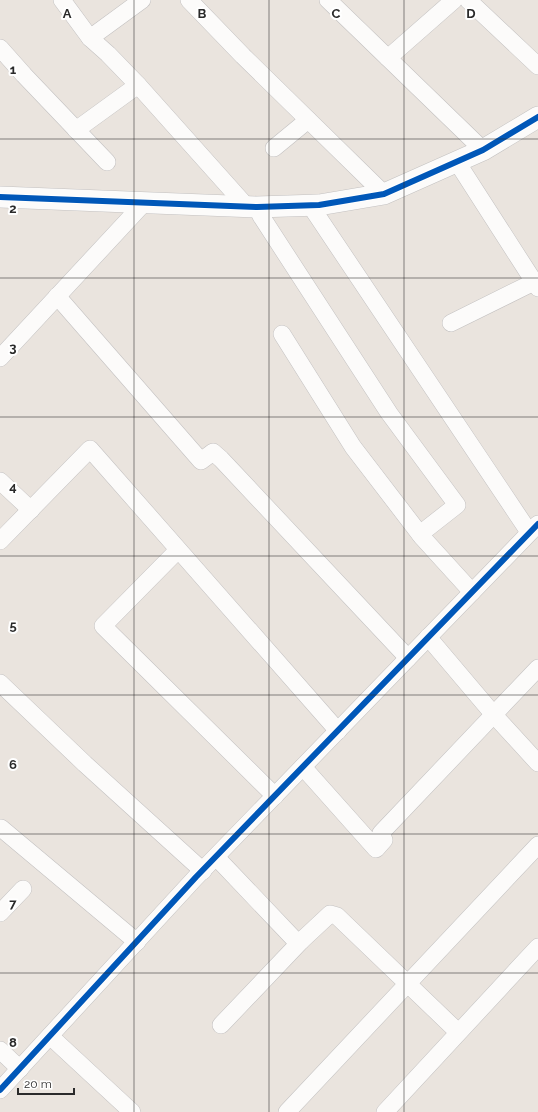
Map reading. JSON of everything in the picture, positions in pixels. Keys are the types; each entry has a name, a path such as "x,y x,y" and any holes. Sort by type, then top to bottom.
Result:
{"street":[{"path":"62,0 90,38 138,85 261,216 390,413 457,505 420,534"},
{"path":"90,38 142,0"},
{"path":"189,0 243,56 384,194"},
{"path":"328,0 483,150"},
{"path":"388,58 454,0"},
{"path":"468,0 538,66"},
{"path":"3,57 107,162"},
{"path":"76,130 138,85"},
{"path":"0,197 143,204 252,207 310,205 384,194 483,150 538,117"},
{"path":"274,148 308,120"},
{"path":"451,323 536,285 457,162"},
{"path":"0,358 143,204"},
{"path":"0,1090 216,857 534,528 310,205"},
{"path":"57,296 196,456 201,461 214,452 408,658"},
{"path":"282,334 353,447 420,534 472,592"},
{"path":"0,541 90,449 338,731"},
{"path":"0,481 31,510"},
{"path":"178,550 103,626 275,796"},
{"path":"428,637 494,715 538,763"},
{"path":"303,767 376,849 384,840 381,833 538,668"},
{"path":"0,683 85,764 203,871"},
{"path":"1,828 137,942"},
{"path":"287,1112 538,844"},
{"path":"216,857 294,939 301,941"},
{"path":"0,913 23,889"},
{"path":"221,1025 301,941 330,914 337,916 458,1032"},
{"path":"385,1112 538,947"},
{"path":"50,1036 132,1112"},
{"path":"0,1050 20,1069"}],"cycle path":[{"path":"0,197 257,207 319,205 384,194 483,150 538,117"},
{"path":"0,1090 196,877 538,524"}]}
